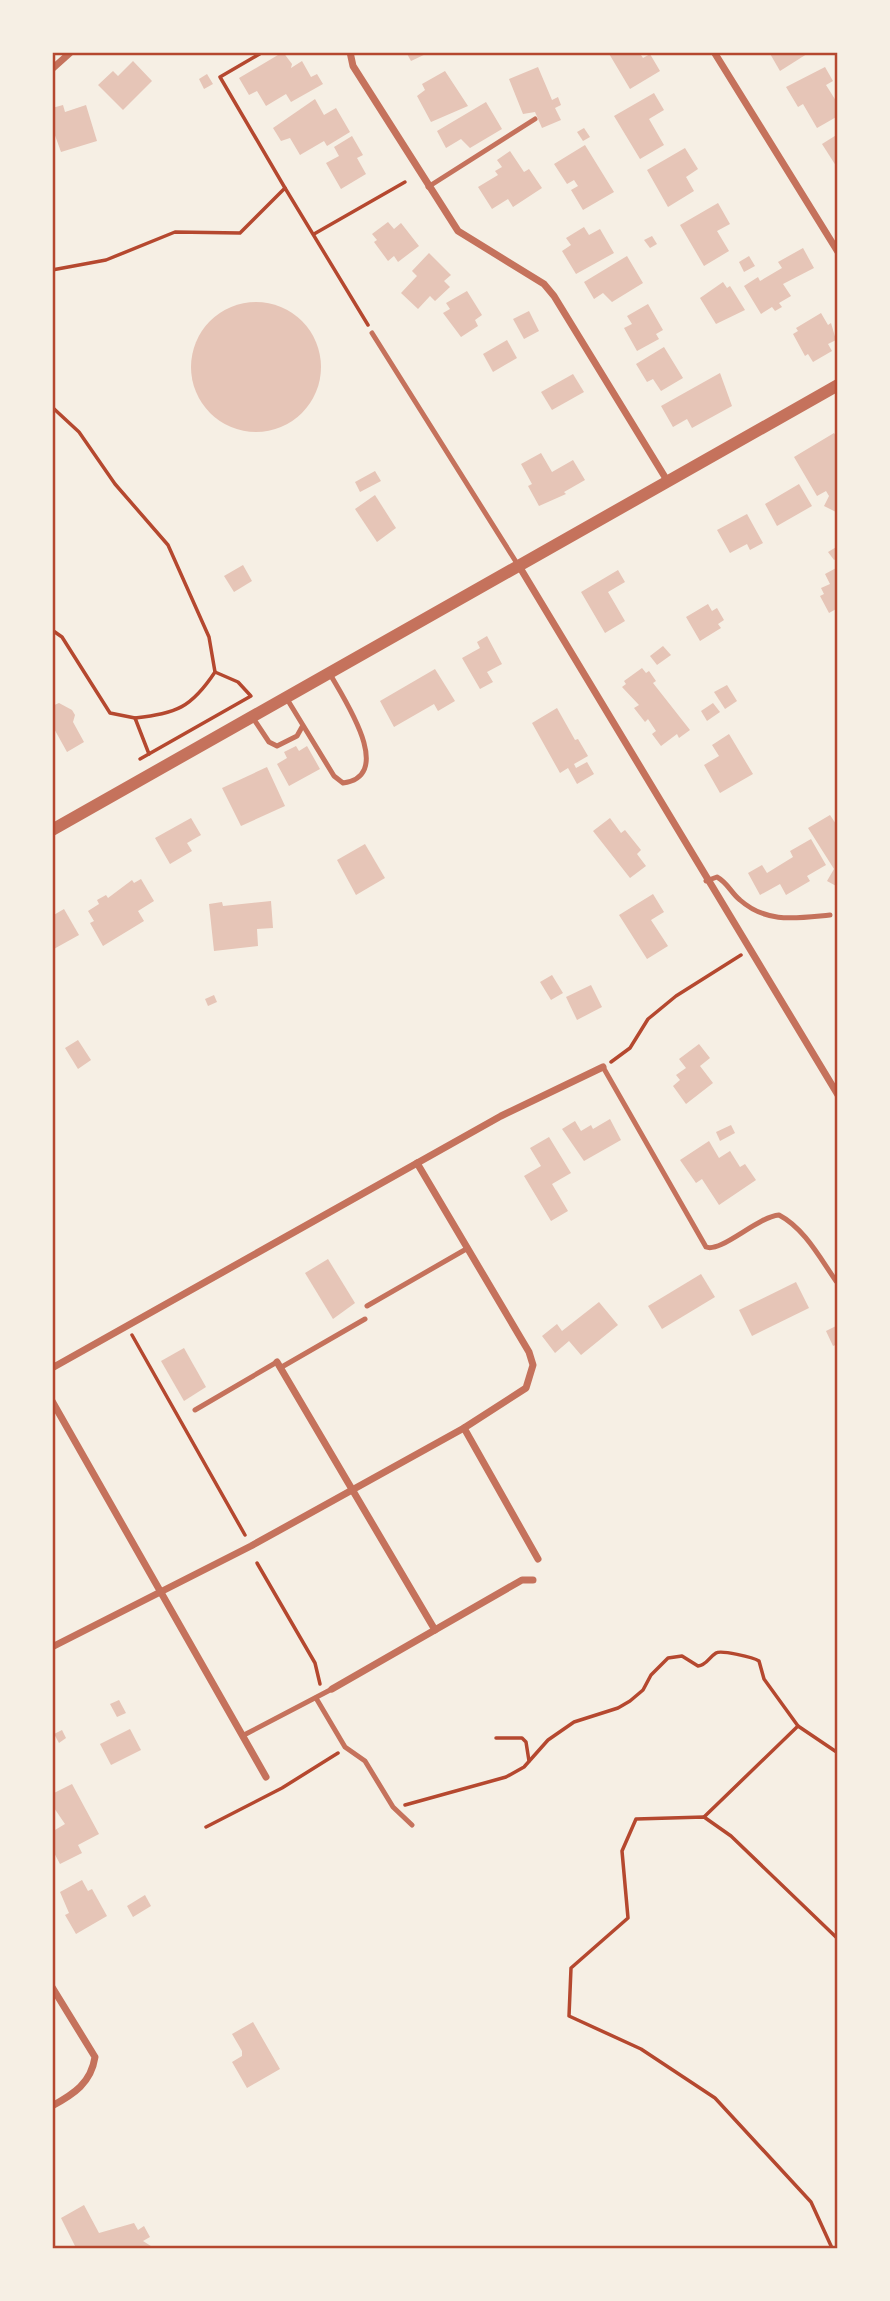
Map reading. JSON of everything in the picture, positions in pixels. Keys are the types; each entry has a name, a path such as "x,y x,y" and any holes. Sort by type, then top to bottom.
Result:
{"street":[{"path":"52,69 71,52"},
{"path":"350,52 353,66 458,231 544,284 554,296 668,482"},
{"path":"714,52 838,252"},
{"path":"52,830 838,385"},
{"path":"519,566 706,881 838,1095"},
{"path":"52,1368 501,1116 603,1067"},
{"path":"52,1647 163,1592 352,1490 516,1398 526,1388 533,1375 529,1352 417,1163"},
{"path":"279,1365 435,1630"},
{"path":"52,1401 266,1777"},
{"path":"464,1428 538,1559"},
{"path":"332,1689 522,1580 533,1580"},
{"path":"52,1987 95,2057 92,2073 76,2093 52,2106"}],"lane":[{"path":"428,187 508,139 535,119"},
{"path":"372,333 519,566"},
{"path":"287,699 334,776 343,783 354,782 364,774 367,762 364,742 330,674"},
{"path":"256,716 269,742 277,746 297,736 302,727"},
{"path":"706,881 717,877 726,882 738,899 758,914 780,919 830,915"},
{"path":"603,1067 706,1247 715,1248 749,1226 779,1215 791,1221 836,1281"},
{"path":"367,1306 468,1248"},
{"path":"195,1410 365,1319"},
{"path":"244,1735 332,1689"},
{"path":"316,1698 345,1747 365,1761 393,1807 412,1825"}],"path":[{"path":"264,52 220,77 372,333"},
{"path":"314,233 405,183"},
{"path":"52,270 106,260 175,232 240,233 285,188"},
{"path":"52,407 79,432 115,484 168,545 209,638 215,672 203,690 184,709 135,718 110,713 62,637 52,630"},
{"path":"215,672 238,682 251,696 256,716"},
{"path":"140,759 251,696"},
{"path":"135,718 149,754"},
{"path":"603,1067 630,1048 648,1019 676,996 749,951"},
{"path":"131,1333 245,1535"},
{"path":"258,1560 315,1663 323,1694"},
{"path":"393,1807 506,1777 529,1761 548,1740 574,1722 618,1708 630,1701 643,1690 651,1675 668,1658 682,1656 698,1667 705,1665 717,1652 727,1651 738,1658 752,1656 759,1661 764,1679 798,1726 838,1753"},
{"path":"704,1817 798,1726"},
{"path":"496,1738 522,1738 526,1742 529,1761"},
{"path":"206,1827 282,1788 345,1747"},
{"path":"832,2249 811,2202 715,2098 641,2049 569,2015 571,1968 628,1917 622,1851 636,1819 704,1817 731,1836 838,1939"}],"building":[{"path":"283,52 292,64 291,68 302,61 311,77 317,74 323,84 291,102 286,94 266,106 257,91 249,95 239,78"},
{"path":"406,52 430,52 411,61"},
{"path":"608,52 639,52 643,58 650,54 660,71 630,89"},
{"path":"769,52 810,52 780,71"},
{"path":"133,61 152,81 123,110 98,85 113,71 118,76"},
{"path":"538,67 552,100 558,97 561,105 555,108 561,120 542,128 535,112 523,114 509,79"},
{"path":"825,67 833,81 826,85 838,104 838,116 817,128 803,104 798,107 786,87"},
{"path":"445,71 468,106 431,122 417,96 425,90 422,84"},
{"path":"207,74 213,84 204,89 199,79"},
{"path":"654,93 664,110 649,119 664,145 640,159 614,116"},
{"path":"315,99 324,115 336,108 350,132 327,146 324,141 300,155 290,138 281,141 273,128"},
{"path":"486,102 502,129 470,148 461,139 446,148 437,131"},
{"path":"63,105 65,112 86,105 97,141 61,152 52,127 52,108"},
{"path":"584,128 590,137 583,141 577,132"},
{"path":"838,134 838,169 822,144"},
{"path":"352,136 363,155 357,158 366,174 341,189 326,163 339,156 334,147"},
{"path":"585,145 614,192 583,210 571,190 578,186 574,180 567,184 554,164"},
{"path":"685,148 698,169 686,177 694,191 668,207 647,170"},
{"path":"510,151 524,172 529,169 542,188 513,207 508,199 492,209 478,187 498,175 495,171 502,167 497,160"},
{"path":"718,203 730,224 717,231 729,251 704,266 680,225"},
{"path":"388,222 394,229 401,223 419,246 398,262 394,256 388,261 374,242 377,240 372,234"},
{"path":"584,227 589,235 600,229 614,253 576,274 562,251 571,245 566,238"},
{"path":"652,236 657,244 650,248 644,240"},
{"path":"803,248 814,268 783,284 791,296 779,303 782,307 775,311 772,307 761,314 744,286 758,277 760,281 782,268 778,262"},
{"path":"429,253 451,275 444,281 450,287 435,301 430,296 418,309 401,293 417,276 412,271"},
{"path":"627,256 643,283 612,302 603,293 594,299 584,282"},
{"path":"749,256 755,266 744,272 739,262"},
{"path":"723,282 727,288 730,286 745,310 716,324 700,298"},
{"path":"467,291 482,315 475,320 478,326 461,337 443,313 450,309 446,303"},
{"path":"256,302 281,307 302,321 316,342 321,367 316,392 302,413 281,427 256,432 231,427 210,413 196,392 191,367 196,342 210,321 231,307"},
{"path":"648,304 663,330 656,334 659,339 637,351 624,328 632,324 627,316"},
{"path":"529,311 539,331 524,339 513,319"},
{"path":"821,313 828,325 831,323 836,340 828,344 832,351 813,362 808,354 805,356 793,334 798,331 796,328"},
{"path":"507,340 517,358 493,372 483,354"},
{"path":"664,347 683,378 661,391 653,379 647,382 636,364"},
{"path":"720,373 732,406 692,428 687,419 673,427 661,406"},
{"path":"573,374 584,392 552,410 541,392"},
{"path":"834,433 838,439 838,513 824,506 829,496 826,491 817,496 794,457"},
{"path":"541,453 552,472 573,460 585,480 564,492 566,494 539,506 528,486 532,484 521,464"},
{"path":"375,471 381,481 360,492 355,482"},
{"path":"799,484 812,506 777,526 765,504"},
{"path":"375,495 396,528 377,542 355,509"},
{"path":"747,514 763,543 750,550 747,544 730,553 717,530"},
{"path":"838,546 838,558 834,560 828,552"},
{"path":"243,565 252,581 234,592 224,576"},
{"path":"838,567 838,608 829,613 820,596 824,594 821,588 830,584 825,574"},
{"path":"618,570 625,582 608,592 625,621 605,633 581,592"},
{"path":"708,604 712,611 717,608 724,620 718,624 721,628 700,641 686,617"},
{"path":"487,636 502,664 487,672 493,682 480,689 462,658 480,648 477,642"},
{"path":"663,646 671,655 657,665 650,656"},
{"path":"642,668 646,673 649,671 656,681 653,683 690,730 679,738 677,734 661,746 652,734 656,731 648,719 645,722 634,708 639,705 622,687 626,684 624,681"},
{"path":"435,669 455,701 438,711 434,704 394,727 380,701"},
{"path":"727,685 737,701 725,709 714,692"},
{"path":"59,703 72,710 75,715 73,722 84,742 67,752 52,725 52,706"},
{"path":"713,703 720,712 707,721 701,711"},
{"path":"557,708 575,740 578,739 588,756 574,764 576,768 587,762 594,774 577,784 568,768 560,773 532,723"},
{"path":"729,734 753,774 720,793 704,765 719,756 712,745"},
{"path":"296,746 299,751 307,746 320,769 289,786 277,764 287,758 284,752"},
{"path":"267,767 285,806 241,826 222,788"},
{"path":"830,815 838,827 838,887 827,881 834,869 808,828"},
{"path":"191,818 201,835 187,843 192,851 170,864 155,838"},
{"path":"610,818 621,833 625,830 641,850 637,854 646,866 630,878 593,831"},
{"path":"811,839 826,865 807,876 810,881 786,895 780,884 760,895 748,873 762,865 767,873 793,857 790,851"},
{"path":"365,844 385,878 356,895 337,860"},
{"path":"141,879 154,901 138,911 144,921 103,946 90,923 94,921 88,911 99,904 97,900 106,895 108,898 132,880 134,883"},
{"path":"653,894 664,912 651,920 668,946 647,959 619,915"},
{"path":"271,901 273,928 257,929 258,946 214,951 209,904 222,902 223,906"},
{"path":"64,909 79,935 52,950 52,916"},
{"path":"552,975 563,993 551,1000 540,982"},
{"path":"591,985 602,1007 577,1020 566,997"},
{"path":"214,995 217,1002 208,1006 205,999"},
{"path":"78,1040 91,1060 78,1069 65,1048"},
{"path":"699,1044 710,1058 700,1066 713,1083 686,1104 673,1086 680,1080 676,1075 686,1068 679,1059"},
{"path":"610,1119 621,1140 584,1161 562,1129 575,1121 581,1131 591,1125 593,1129"},
{"path":"731,1125 735,1133 720,1141 716,1132"},
{"path":"549,1137 571,1173 552,1184 568,1211 551,1221 524,1176 541,1166 530,1148"},
{"path":"709,1141 719,1158 730,1151 740,1167 745,1164 756,1180 719,1205 702,1179 696,1183 680,1160"},
{"path":"328,1259 355,1303 333,1319 305,1273"},
{"path":"701,1274 715,1297 662,1329 648,1306"},
{"path":"796,1282 809,1308 752,1336 739,1310"},
{"path":"599,1302 618,1325 581,1355 569,1341 555,1353 542,1336 557,1324 562,1331"},
{"path":"836,1326 838,1344 833,1346 826,1331"},
{"path":"184,1348 206,1387 184,1401 161,1361"},
{"path":"119,1700 126,1713 117,1717 110,1704"},
{"path":"130,1729 141,1750 111,1765 100,1744"},
{"path":"62,1730 66,1738 59,1743 54,1734"},
{"path":"72,1784 99,1834 78,1845 82,1853 60,1864 52,1849 52,1824 55,1830 65,1824 52,1805 52,1794"},
{"path":"82,1880 88,1891 92,1889 107,1916 76,1934 65,1915 69,1913 60,1892"},
{"path":"145,1895 151,1906 133,1917 127,1906"},
{"path":"253,2022 280,2069 247,2088 232,2062 242,2056 242,2051 232,2034"},
{"path":"84,2205 99,2233 134,2223 138,2230 144,2226 150,2237 143,2241 154,2248 76,2248 61,2218"}]}
